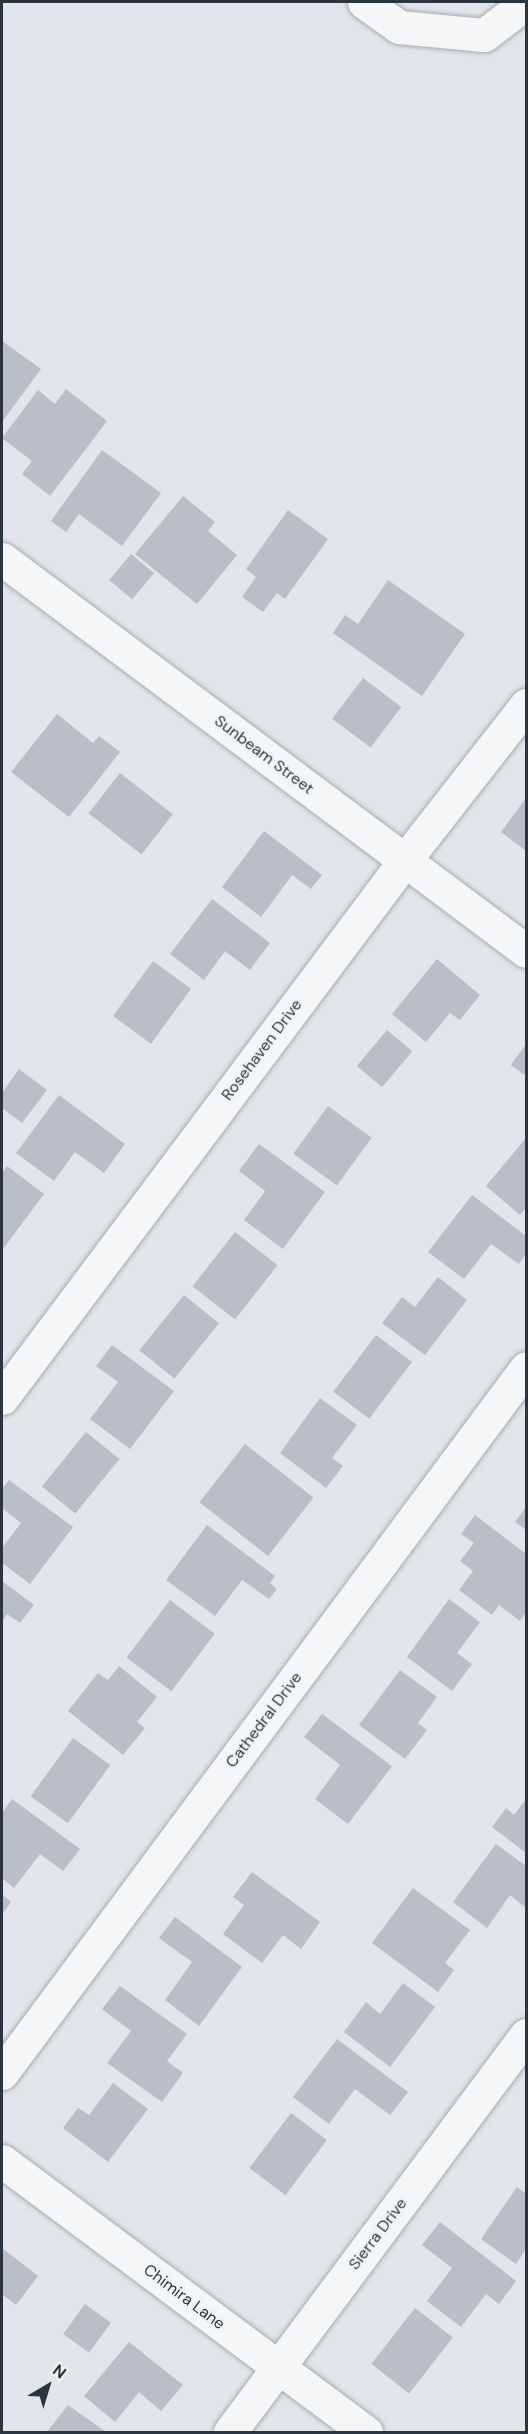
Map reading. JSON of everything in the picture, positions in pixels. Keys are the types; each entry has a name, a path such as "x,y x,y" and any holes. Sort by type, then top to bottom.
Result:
{"street":[{"path":"364,2 399,27 484,34 526,3"},
{"name":"Sunbeam Street","path":"2,559 526,951"},
{"name":"Rosehaven Drive","path":"2,1398 405,860 526,705"},
{"name":"Cathedral Drive","path":"2,2073 526,1368"},
{"name":"Sierra Drive","path":"230,2433 526,2035"},
{"name":"Chimira Lane","path":"2,2161 366,2433"}],"building":[{"path":"2,341 41,369 2,422"},
{"path":"66,389 107,421 50,496 22,474 32,461 2,438 38,390 55,404"},
{"path":"102,450 161,493 122,546 79,514 66,532 51,521"},
{"path":"183,496 215,522 208,531 237,555 197,604 135,554"},
{"path":"288,510 328,539 285,599 277,593 263,612 242,597 256,577 246,569"},
{"path":"131,554 154,573 132,599 109,580"},
{"path":"388,580 465,634 422,696 333,633 345,615 358,624"},
{"path":"363,678 401,707 371,748 332,719"},
{"path":"57,714 93,743 99,736 120,752 69,817 11,772"},
{"path":"120,773 173,814 141,854 89,813"},
{"path":"526,798 526,851 501,832"},
{"path":"264,831 322,875 311,889 292,875 261,917 222,887"},
{"path":"212,899 270,943 250,970 225,951 204,980 170,954"},
{"path":"437,959 480,995 460,1020 450,1013 426,1042 392,1014"},
{"path":"153,961 191,989 151,1044 113,1016"},
{"path":"387,1030 412,1051 382,1087 357,1066"},
{"path":"526,1044 526,1076 511,1065"},
{"path":"19,1069 47,1090 22,1123 2,1108 2,1093"},
{"path":"59,1095 125,1144 104,1173 75,1152 54,1181 16,1153"},
{"path":"328,1106 372,1138 337,1185 293,1154"},
{"path":"526,1138 526,1208 520,1215 486,1186"},
{"path":"259,1144 325,1192 283,1249 244,1220 265,1191 239,1171"},
{"path":"7,1166 44,1194 3,1249 2,1173"},
{"path":"472,1195 526,1236 526,1254 519,1264 491,1244 464,1279 428,1252"},
{"path":"235,1232 278,1265 235,1320 193,1286"},
{"path":"438,1277 467,1300 425,1355 382,1323 402,1297 415,1307"},
{"path":"184,1295 219,1323 174,1378 139,1350"},
{"path":"376,1335 412,1362 369,1419 333,1392"},
{"path":"112,1345 174,1391 130,1449 90,1419 118,1382 96,1366"},
{"path":"320,1398 357,1425 332,1458 343,1466 326,1488 280,1453"},
{"path":"86,1432 119,1459 75,1513 42,1486"},
{"path":"245,1444 314,1498 268,1556 199,1502"},
{"path":"9,1480 73,1527 30,1584 2,1563 2,1548 21,1523 2,1508 2,1489"},
{"path":"526,1507 526,1530 515,1522"},
{"path":"475,1515 526,1554 526,1612 520,1621 499,1605 492,1615 459,1590 473,1571 460,1561 474,1543 461,1534"},
{"path":"207,1525 275,1576 270,1583 277,1589 269,1599 242,1580 215,1616 166,1580"},
{"path":"2,1581 34,1605 20,1623 7,1614 2,1622"},
{"path":"449,1599 480,1622 457,1653 472,1664 452,1691 407,1657"},
{"path":"170,1600 215,1634 171,1691 127,1658"},
{"path":"119,1666 157,1697 137,1722 145,1728 123,1755 68,1711 98,1673 108,1680"},
{"path":"400,1670 437,1697 418,1723 427,1730 405,1759 359,1725"},
{"path":"322,1714 392,1766 348,1824 315,1799 340,1765 304,1737"},
{"path":"73,1738 110,1765 68,1823 31,1796"},
{"path":"12,1799 80,1849 63,1871 40,1854 14,1888 2,1878 2,1813"},
{"path":"526,1799 526,1853 492,1827 506,1808 514,1815"},
{"path":"496,1844 526,1866 526,1908 510,1895 487,1928 453,1902"},
{"path":"252,1872 320,1922 301,1949 283,1935 262,1963 223,1934 244,1905 233,1897"},
{"path":"413,1888 470,1930 445,1963 454,1970 438,1992 372,1943"},
{"path":"2,1894 11,1902 2,1915"},
{"path":"175,1917 242,1967 199,2026 165,2000 192,1962 159,1938"},
{"path":"403,1983 435,2007 390,2067 344,2032 366,2002 380,2014"},
{"path":"120,1986 187,2034 167,2061 183,2073 162,2102 107,2063 131,2031 102,2009"},
{"path":"337,2039 408,2092 390,2115 355,2089 329,2124 293,2097"},
{"path":"113,2083 148,2109 108,2162 63,2128 78,2108 89,2115"},
{"path":"291,2113 327,2140 285,2195 249,2168"},
{"path":"517,2187 526,2194 526,2249 516,2264 481,2239"},
{"path":"440,2222 516,2281 499,2304 486,2294 461,2327 427,2301 452,2268 422,2245"},
{"path":"2,2248 38,2276 16,2305 2,2294"},
{"path":"85,2304 111,2323 89,2353 63,2334"},
{"path":"415,2308 453,2338 409,2394 371,2364"},
{"path":"129,2342 183,2385 161,2411 139,2392 115,2422 84,2396"},
{"path":"68,2405 106,2432 47,2432"}]}
